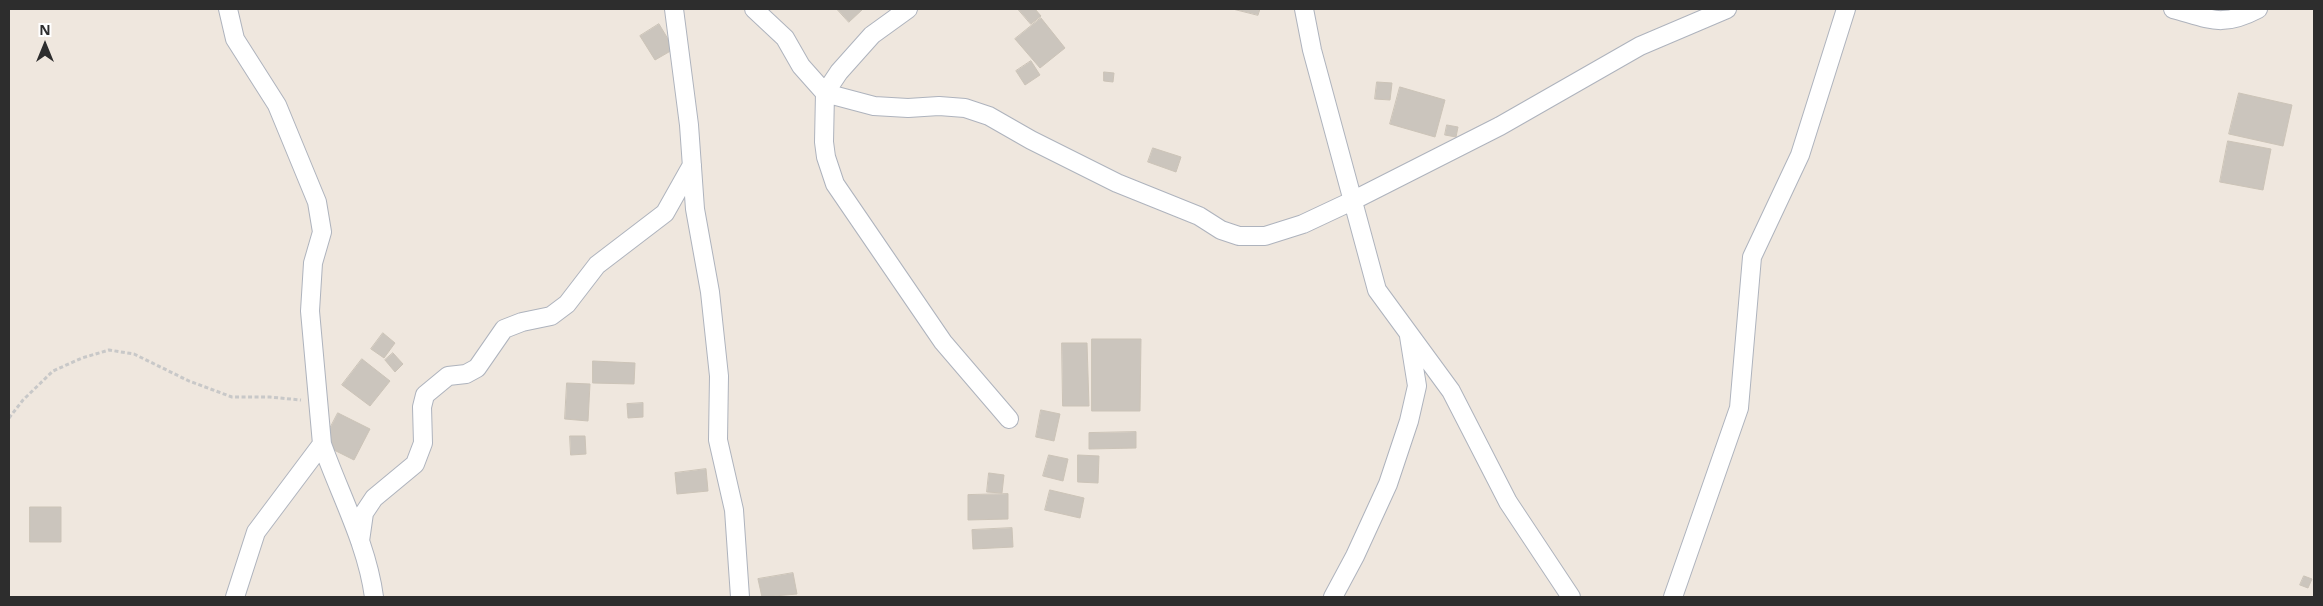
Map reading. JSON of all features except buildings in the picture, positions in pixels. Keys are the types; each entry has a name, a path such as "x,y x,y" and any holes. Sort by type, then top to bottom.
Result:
{"street":[{"path":"228,9 235,39 276,105 318,202 322,232 313,262 310,311 322,444 360,541 371,574 374,597"},
{"path":"674,9 689,125 695,209 710,292 719,376 718,440 734,510 740,597"},
{"path":"754,9 785,38 801,66 825,93 874,106 965,108 990,116 1031,140 1117,183 1198,216 1221,230 1240,236 1265,236 1303,224 1500,126 1640,46 1727,9"},
{"path":"908,9 872,36 839,72 825,93 825,150 835,184 943,342 1009,420"},
{"path":"1304,9 1312,50 1377,290 1451,391 1508,502 1571,597"},
{"path":"1673,597 1740,408 1752,258 1800,155 1846,9"},
{"path":"2173,9 2219,22 2240,18 2258,9"},
{"path":"360,541 364,513 374,498 415,464 423,443 422,407 425,395 448,376 466,374 477,368 504,329 522,322 551,316 568,304 597,265 665,213 692,165"},
{"path":"1333,597 1355,556 1388,484 1409,421 1417,386 1408,333"},
{"path":"235,597 256,532 322,444"}],"path":[{"path":"9,418 23,400 53,371 82,358 109,350 134,354 189,381 232,398 270,397 319,402"}]}
